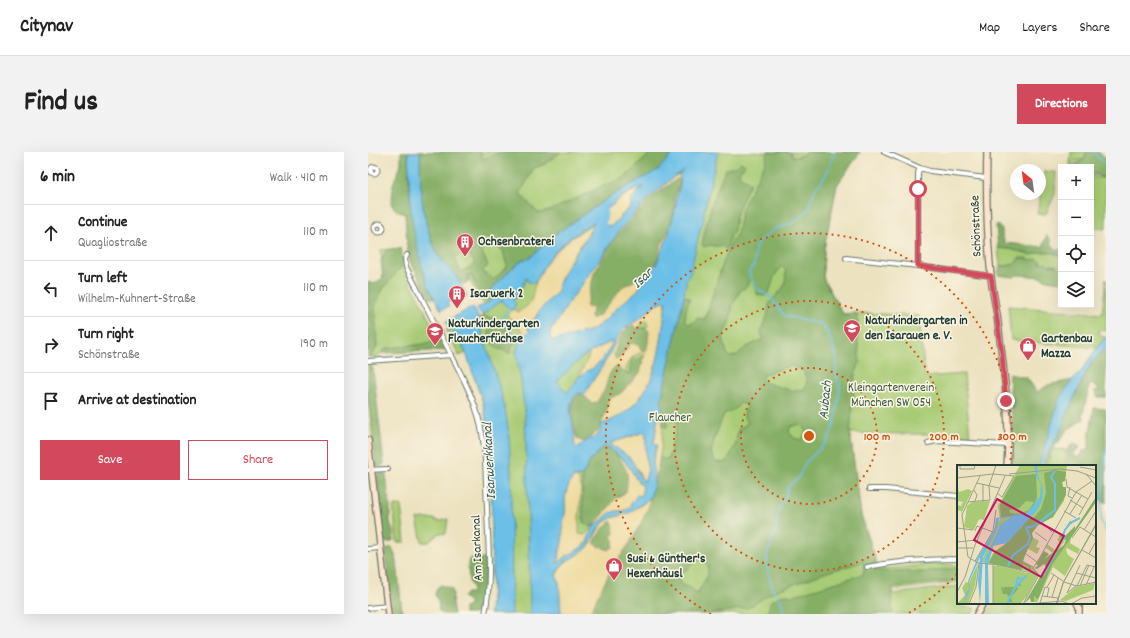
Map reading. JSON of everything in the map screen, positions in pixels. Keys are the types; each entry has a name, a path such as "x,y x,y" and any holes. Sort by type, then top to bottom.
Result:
{"street":[{"path":"884,152 920,168 942,173 986,178"},
{"name":"Schönstraße","path":"987,152 986,178 991,276 1006,401 1008,445 1007,465"},
{"path":"918,266 918,173 920,168"},
{"path":"368,230 375,230"},
{"name":"Am Isarkanal","path":"407,255 405,259 406,267 466,382 476,406 482,429 485,447 490,577 485,614"},
{"path":"846,258 991,276"},
{"path":"368,360 452,355"},
{"path":"368,440 370,470 388,614"},
{"path":"928,443 936,441 1008,445"},
{"path":"370,470 388,469"},
{"path":"869,490 886,489 957,496"},
{"path":"368,549 380,548"},
{"path":"867,567 910,561 957,559"},
{"path":"977,614 982,604"},
{"path":"1078,604 1079,614"},
{"path":"368,608 387,606"}],"green space":[{"path":"401,152 408,152 409,188 413,223 422,267 434,297 432,299 429,297 410,261 407,246 405,214 394,208 392,203 393,184 401,164"},
{"name":"Flaucher","path":"408,152 860,152 837,185 824,249 823,278 843,314 867,313 919,316 925,377 964,374 970,435 850,433 861,515 876,561 877,569 936,564 957,565 957,582 893,590 892,594 957,586 957,604 963,604 964,607 975,608 972,614 490,614 492,585 491,445 483,403 473,374 484,339 478,318 482,318 482,316 489,311 480,300 467,275 456,276"},
{"path":"420,152 480,152 483,159 502,152 561,152 543,165 534,168 520,194 538,213 549,211 624,178 652,152 674,152 658,170 605,200 554,235 530,258 522,260 492,289 491,291 495,297 489,302 482,297 471,276 468,275 468,282 464,284 459,281 436,252 428,229 421,197","holes":["482,237 494,241 493,245 503,250 506,263 508,265 494,280 487,274 484,274 483,270 488,266 480,248 476,243","467,251 475,264 461,272 454,258"]},
{"path":"767,152 790,152 792,157 800,156 808,152 860,152 837,185 824,249 823,278 843,314 857,313 860,362 855,375 850,433 861,515 876,561 875,570 923,572 957,568 957,580 894,587 891,594 893,614 763,614 768,611 771,601 785,594 791,596 864,574 863,562 830,571 783,588 769,594 748,608 709,614 589,614 611,570 640,525 650,502 657,475 659,458 661,457 668,460 678,422 667,418 667,428 663,426 661,400 684,296 690,298 686,310 685,321 688,324 695,322 697,318 705,319 731,242 737,234 742,208 763,167","holes":["781,266 786,271 785,284 769,304 767,317 761,331 763,339 731,357 727,354 723,337 730,320 733,304 741,290 746,287 750,280 753,283 758,295 765,296 770,290 774,277","791,366 803,370 807,380 805,389 793,391 761,381 764,374","741,403 746,405 744,417 748,423 738,430 736,444 726,463 715,462 711,452 715,437 724,414 734,410","800,425 806,431 802,440 794,438 789,432 790,427","701,559 708,566 708,575 697,594 691,588 682,585 676,577 679,572 686,570 697,560"]},
{"path":"1071,152 1086,152 1085,159 1075,161 1070,164"},
{"path":"1086,152 1098,152 1106,158 1106,178 1094,175 1094,164 1075,164 1085,159"},
{"path":"741,162 745,165 739,172 740,177 750,183 739,207 734,230 726,250 722,246 710,245 704,247 702,245 711,206 726,169 734,167"},
{"path":"1046,172 1056,172 1055,194 1046,214 1037,214 1039,200 1046,200"},
{"path":"1094,177 1106,178 1106,229 1094,227"},
{"path":"679,179 680,182 674,198 675,205 670,228 662,243 656,263 632,282 622,287 600,315 592,319 590,316 594,306 589,308 586,306 594,273 609,247 619,232 651,198"},
{"path":"996,225 1002,229 1002,235 1005,243 1043,247 1047,235 1051,240 1051,246 1054,246 1055,249 1058,250 1058,254 1039,252 1032,255 1010,249 998,248"},
{"path":"400,248 403,261 402,266 445,350 381,353 378,357 368,357 372,309 383,278 381,250"},
{"path":"400,248 403,261 402,266 383,289 375,307 377,347 371,357 368,357 368,282 374,284 383,278 381,260 387,250"},
{"path":"998,248 1010,249 1032,255 1038,252 1058,255 1058,267 1054,265 1000,265"},
{"path":"1019,258 1026,258 1031,260 1037,259 1041,261 1040,264 1046,262 1049,265 1057,266 1058,282 1040,277 1017,275 1014,277 998,275 1000,265 1006,266 1015,264"},
{"path":"1106,279 1106,331 1099,330 1098,333 1105,338 1097,348 1011,340 1008,306 1102,314"},
{"path":"481,317 494,317 499,325 503,325 517,340 509,354 502,349 499,350 489,340 489,332 492,328 485,325"},
{"path":"634,325 636,328 646,328 649,331 646,351 624,351 620,358 616,360 614,354 623,333"},
{"path":"450,329 456,334 466,353 459,356 450,337 452,336 450,332 448,333 446,330"},
{"path":"435,340 442,343 445,350 382,353 386,348 424,344"},
{"path":"1106,347 1106,397 1097,397 1095,390 1099,391 1098,387 1090,383 1082,416 1085,418 1067,430 1052,449 1047,465 1043,465 1050,448 1061,430 1067,413 1092,362"},
{"path":"644,357 640,373 621,393 611,398 598,431 584,442 577,439 572,414 575,397 580,394 587,398 591,403 603,391 614,368 618,366 630,374 631,362 633,358 638,360"},
{"path":"368,365 370,365 373,369 384,464 380,467 376,465 368,399"},
{"path":"1009,374 1027,378 1037,392 1048,385 1072,380 1059,399 1039,465 1012,465 1013,431"},
{"path":"1094,408 1106,409 1106,503 1100,499 1096,502 1096,465 1067,465 1068,449 1073,443 1077,444 1079,449 1074,455 1079,457 1083,451 1089,449 1089,438"},
{"path":"605,445 624,464 628,474 626,492 615,499 597,522 590,527 583,522 582,476 590,461"},
{"path":"1052,449 1066,450 1065,465 1047,465"},
{"path":"380,472 386,475 390,507 390,521 393,534 393,540 391,542 385,542 382,534 377,479 377,474"},
{"path":"401,505 405,542 397,542 393,507"},
{"path":"417,519 435,519 436,521 448,519 446,533 439,533 429,542 422,542"},
{"path":"611,521 613,523 614,537 612,547 609,550 599,547 594,543 601,531"},
{"path":"392,547 397,561 402,614 393,614 385,556 386,549"},
{"path":"471,558 486,559 484,591 475,614 464,614 464,608 469,606 469,602 463,597 467,593 471,593 473,589 469,581 468,563"},
{"path":"441,585 451,588 453,593 452,604 454,614 443,614 439,611 438,601 435,595 437,588"},
{"path":"992,604 1065,604 1071,614 987,614"}],"sand":[{"path":"684,170 676,198 676,205 669,233 656,265 646,276 638,290 601,324 592,330 552,340 550,337 551,328 555,325 619,231 649,198","holes":["679,179 680,182 674,198 675,206 670,228 662,243 656,263 632,282 622,287 600,315 592,319 590,316 594,306 589,308 586,306 594,273 609,247 620,232 651,198"]},
{"path":"644,186 636,194 631,206 611,226 601,225 607,209 630,192"},
{"path":"595,222 563,274 559,283 558,291 537,314 526,335 507,315 513,309 518,312 524,309 530,303 538,276 549,259 567,241"},
{"path":"660,302 666,302 658,357 653,374 645,390 635,404 621,415 602,424 599,434 592,440 577,448 574,446 571,412 572,400 576,394 580,393 594,379 608,357 619,333","holes":["643,321 647,321 648,325 646,328 649,331 646,351 642,351 638,345 631,343 620,358 616,360 614,354 623,333 634,325 636,328 639,328","641,353 645,354 640,373 621,393 609,400 609,405 598,431 584,442 577,439 572,414 575,397 580,394 587,398 591,403 597,402 604,391 612,370 618,366 620,370 625,372 628,363 632,358"]},
{"path":"613,341 599,363 592,370 579,376 591,351"},
{"path":"662,409 661,447 654,485 653,460 657,445 654,444 657,422"},
{"path":"644,432 646,435 646,461 648,470 645,482 638,470 610,443"},
{"path":"617,455 625,462 643,487 641,497 637,496 628,509 610,513 594,526 586,544 563,558 559,563 556,563 559,558 562,542 565,500 570,482 574,477 578,477 581,488 579,534 585,535 615,499 626,492 627,472"},
{"path":"650,498 649,506 640,525 611,570 589,614 561,614 556,576 559,570 566,562 588,547 600,527 606,521 629,512","holes":["611,521 613,523 614,533 611,537 614,540 613,547 609,550 603,548 603,546 599,547 594,543 597,537"]}],"water":[{"path":"408,152 420,152 422,202 431,239 438,255 457,277 467,296 458,301 456,298 447,303 449,306 441,310 428,286 414,231 411,212"},
{"path":"674,152 718,152 704,212 703,224 701,226 690,274 686,280 685,292 661,400 662,409 657,422 654,444 657,445 653,460 654,485 650,498 629,513 613,517 605,521 599,527 589,545 583,551 565,562 558,570 556,576 559,581 561,614 530,614 525,416 516,353 519,340 521,340 529,331 527,327 532,320 535,319 540,310 558,291 558,286 567,267 590,232 594,222 562,244 551,256 535,283 528,282 526,278 513,301 516,304 515,307 511,310 502,302 503,300 482,315 477,308 486,304 495,297 491,291 492,289 510,270 522,260 530,258 554,235 605,200 658,170","holes":["684,170 679,175 681,182 676,198 676,205 669,233 656,265 646,276 638,290 601,324 592,330 552,340 550,337 551,328 555,325 619,231 649,198","643,187 631,200 631,207 611,226 601,225 607,209 630,192","660,302 666,302 658,357 653,374 645,390 635,404 621,415 602,424 599,434 577,448 575,446 571,411 572,400 580,393 584,395 608,357 620,333","613,341 599,363 583,375 579,376 572,388 567,392 557,381 584,356","644,432 646,435 646,461 648,470 644,482 631,459 610,443","605,445 623,459 634,474 636,479 643,487 641,496 637,495 628,509 610,513 594,526 586,544 557,563 562,542 565,497 570,482 574,477 582,476 590,461"]},
{"path":"473,307 479,318 478,319 500,389 509,435 511,474 512,614 490,614 492,585 491,445 483,403 466,353 456,334 450,329 446,321"},
{"path":"1106,336 1106,347 1092,362 1043,465 1039,465 1059,399 1072,380 1081,372"}],"waterway":[{"name":"Aubach","path":"784,614 781,600 773,590 768,572 767,554 771,546 771,541 776,532 779,508 785,498 788,487 798,478 806,462 826,443 834,426 840,388 836,372 836,354 828,334 822,324 785,316 771,297 757,289 749,272 754,265 755,248 759,242 774,229 793,223 809,208 811,199 825,176 835,152"},
{"path":"1093,152 1106,163"},
{"path":"601,235 604,209"},
{"path":"510,307 503,317 503,320 509,330 519,340"},
{"path":"1106,451 1101,512 1101,521 1106,531"}],"place":[{"name":"Ochsenbraterei","path":"465,257"},
{"name":"Isarwerk 2","path":"457,309"},
{"name":"Naturkindergarten in den Isarauen e. V.","path":"852,343"},
{"name":"Naturkindergarten Flaucherfüchse","path":"435,346"},
{"name":"Gartenbau Mazza","path":"1028,361"},
{"name":"Susi & Günther's Hexenhäusl","path":"614,581"}],"route":[{"path":"918,189 918,266 991,276 1002,354 1006,401"}],"water label":[{"name":"Isar","path":"643,279"},
{"name":"Isarwerkkanal","path":"490,461"}],"park label":[{"name":"Kleingartenverein München SW 054","path":"891,396"}]}
